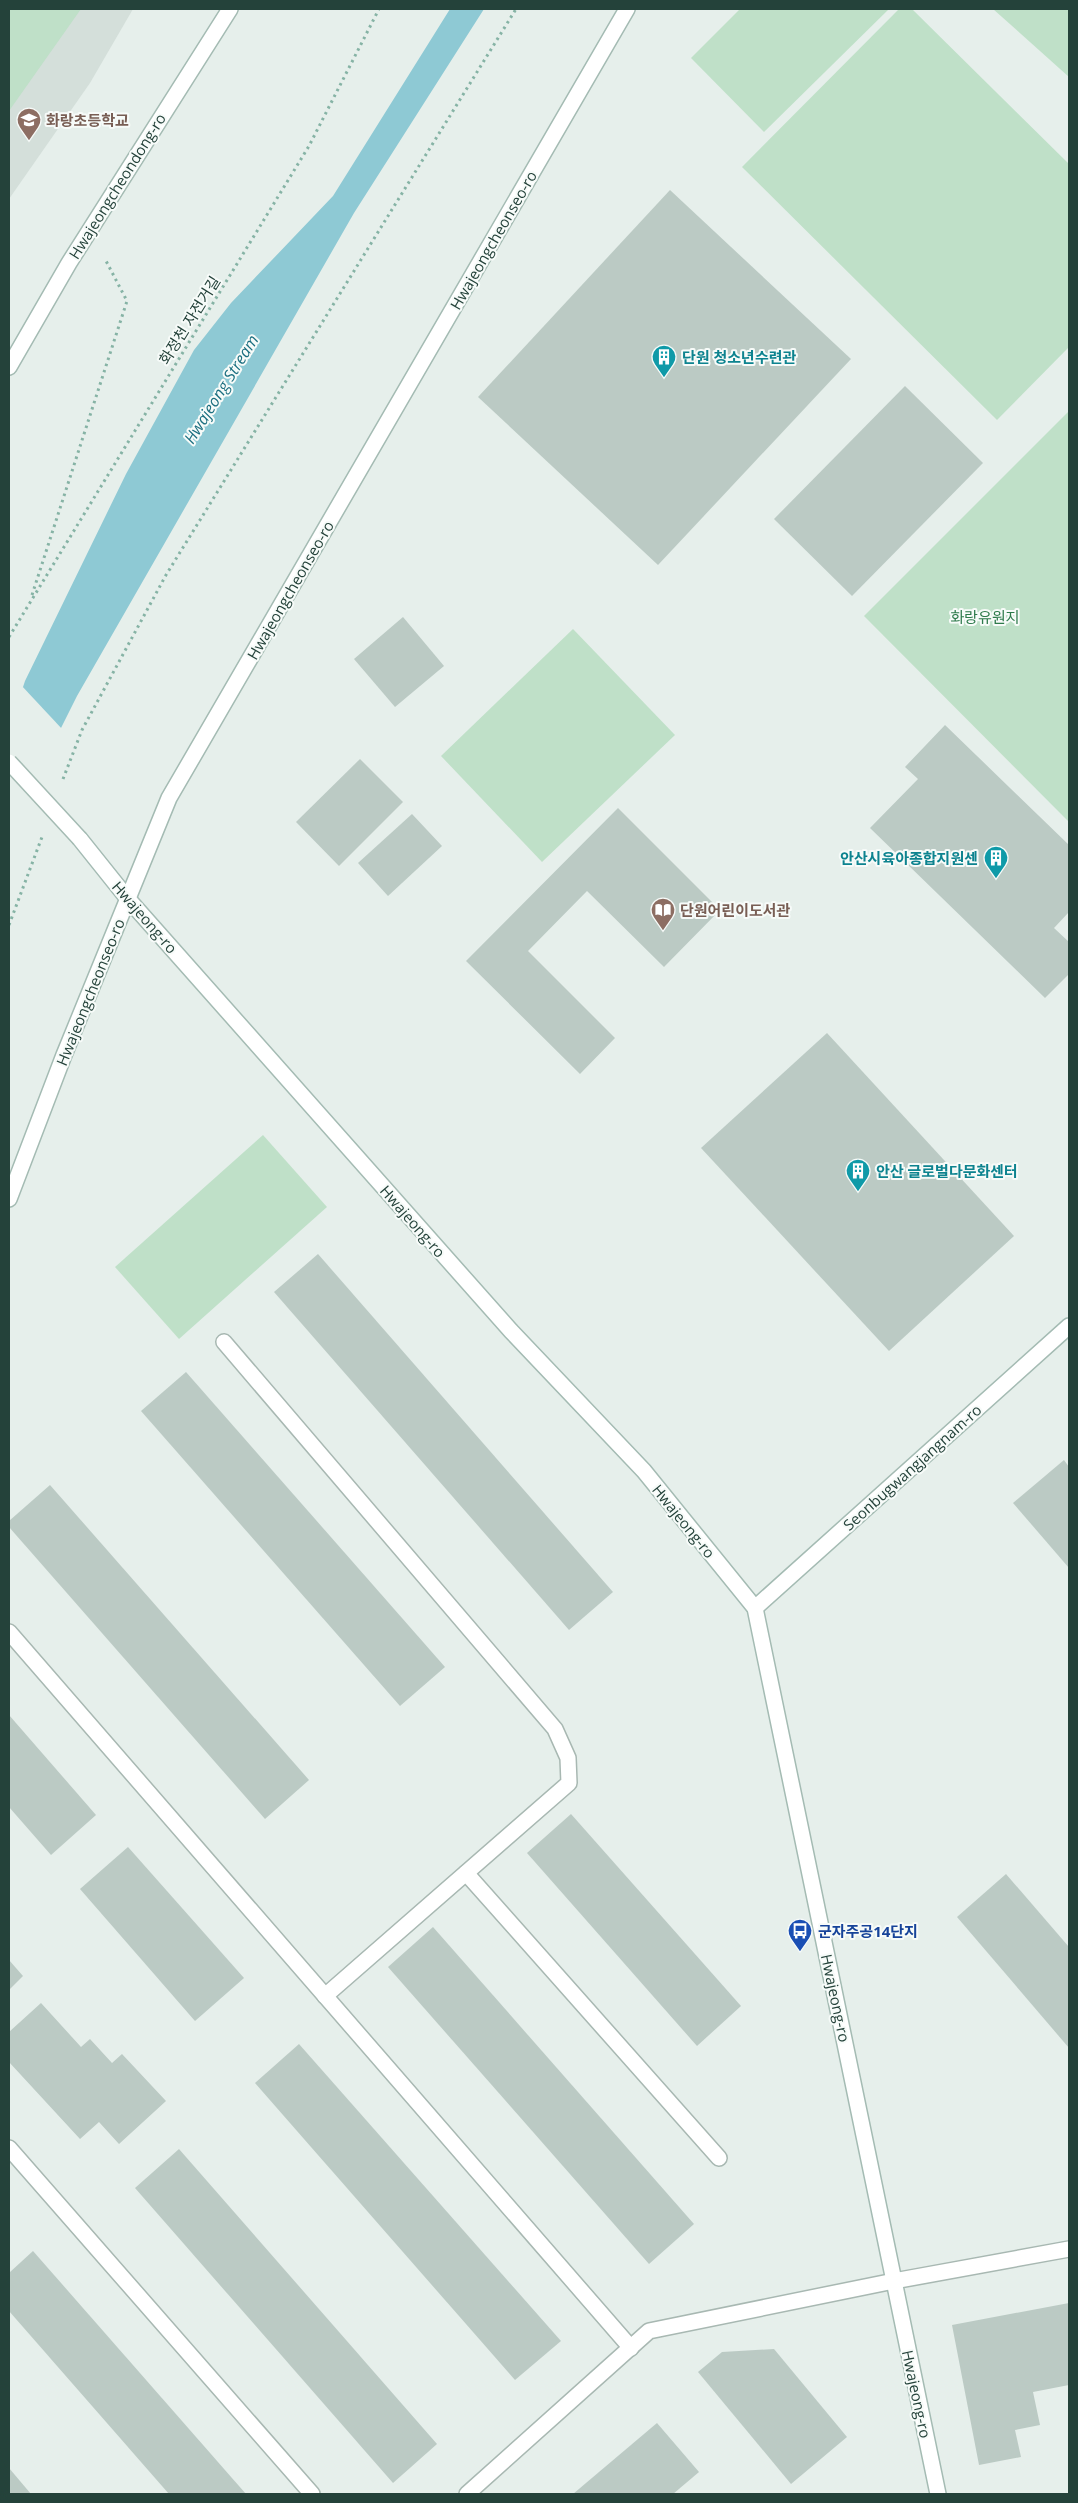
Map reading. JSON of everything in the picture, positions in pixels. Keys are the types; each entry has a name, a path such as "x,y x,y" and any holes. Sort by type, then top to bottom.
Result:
{"street":[{"name":"Hwajeongcheondong-ro","path":"9,367 34,319 230,9"},
{"name":"Hwajeongcheonseo-ro","path":"9,1199 169,798 627,9"},
{"name":"Hwajeong-ro","path":"9,762 80,839 128,899 511,1332 644,1471 755,1608 938,2494"},
{"name":"Seonbugwangjangnam-ro","path":"755,1608 1069,1326"},
{"path":"224,1342 555,1729 568,1758 570,1783 326,1996"},
{"path":"9,1632 631,2348"},
{"path":"466,1873 719,2158"},
{"path":"9,2148 312,2494"},
{"path":"467,2494 649,2331 894,2281 1069,2249"}],"path":[{"name":"화정천 자전거길","path":"9,637 309,146 379,9"},
{"path":"61,785 82,730 166,575 516,9"},
{"path":"30,601 127,301 90,230"},
{"path":"9,925 44,832"}],"shaded area":[{"name":"화랑초등학교","path":"9,9 133,9 90,83 9,199"}],"green space":[{"path":"9,9 81,9 9,111"},
{"path":"740,9 889,9 764,132 691,58"},
{"path":"899,9 912,9 1069,164 1069,347 997,420 742,167"},
{"path":"993,9 1069,9 1069,77"},
{"name":"화랑유원지","path":"1069,411 1069,822 864,616"},
{"path":"573,629 675,735 542,862 441,756"},
{"path":"263,1135 327,1207 179,1339 115,1267"}],"water":[{"name":"Hwajeong Stream","path":"450,9 484,9 354,213 77,696 9,832 9,729 25,681 126,474 194,350 231,303 333,196"}],"pier":[{"path":"21,685 63,730 9,835 9,721"}],"building":[{"name":"단원 청소년수련관","path":"670,190 851,359 658,565 478,397"},
{"path":"905,386 983,463 852,596 774,519"},
{"path":"403,617 444,666 395,707 354,659"},
{"name":"안산시육아종합지원센","path":"945,725 1069,845 1069,912 1054,928 1069,942 1069,974 1045,998 870,828 918,779 905,767"},
{"path":"360,759 403,802 339,866 296,822"},
{"name":"단원어린이도서관","path":"618,808 720,910 664,967 587,891 528,951 615,1038 580,1074 466,961"},
{"path":"412,814 442,846 388,896 358,863"},
{"name":"안산 글로벌다문화센터","path":"827,1033 1014,1236 889,1351 701,1148"},
{"path":"318,1254 613,1592 569,1630 274,1292"},
{"path":"186,1372 445,1667 400,1706 141,1411"},
{"path":"1064,1460 1069,1467 1069,1568 1013,1503"},
{"path":"50,1485 309,1780 265,1819 9,1527 9,1521"},
{"path":"9,1715 96,1815 51,1855 9,1807"},
{"path":"571,1814 741,2006 697,2046 527,1853"},
{"path":"128,1847 244,1978 195,2021 80,1889"},
{"path":"1006,1874 1069,1947 1069,2048 957,1917"},
{"path":"433,1927 694,2224 649,2264 388,1967"},
{"path":"9,1960 23,1976 9,1990"},
{"path":"41,2003 81,2047 90,2039 112,2063 122,2054 166,2101 119,2144 99,2122 80,2139 9,2062 9,2032"},
{"path":"299,2044 561,2341 515,2380 255,2083"},
{"path":"179,2149 437,2444 393,2483 135,2188"},
{"path":"33,2251 246,2494 169,2494 9,2311 9,2273"},
{"path":"1069,2303 1069,2385 1033,2392 1040,2425 1015,2430 1021,2457 979,2465 952,2325"},
{"path":"774,2349 847,2437 791,2484 698,2372 722,2352"},
{"path":"657,2423 699,2472 673,2494 573,2494"},
{"path":"9,2468 31,2494 9,2494"}],"place":[{"name":"화랑초등학교","path":"29,141"},
{"name":"단원 청소년수련관","path":"664,378"},
{"name":"안산시육아종합지원센","path":"996,879"},
{"name":"단원어린이도서관","path":"663,931"},
{"name":"안산 글로벌다문화센터","path":"858,1192"},
{"name":"군자주공14단지","path":"800,1952"}]}
